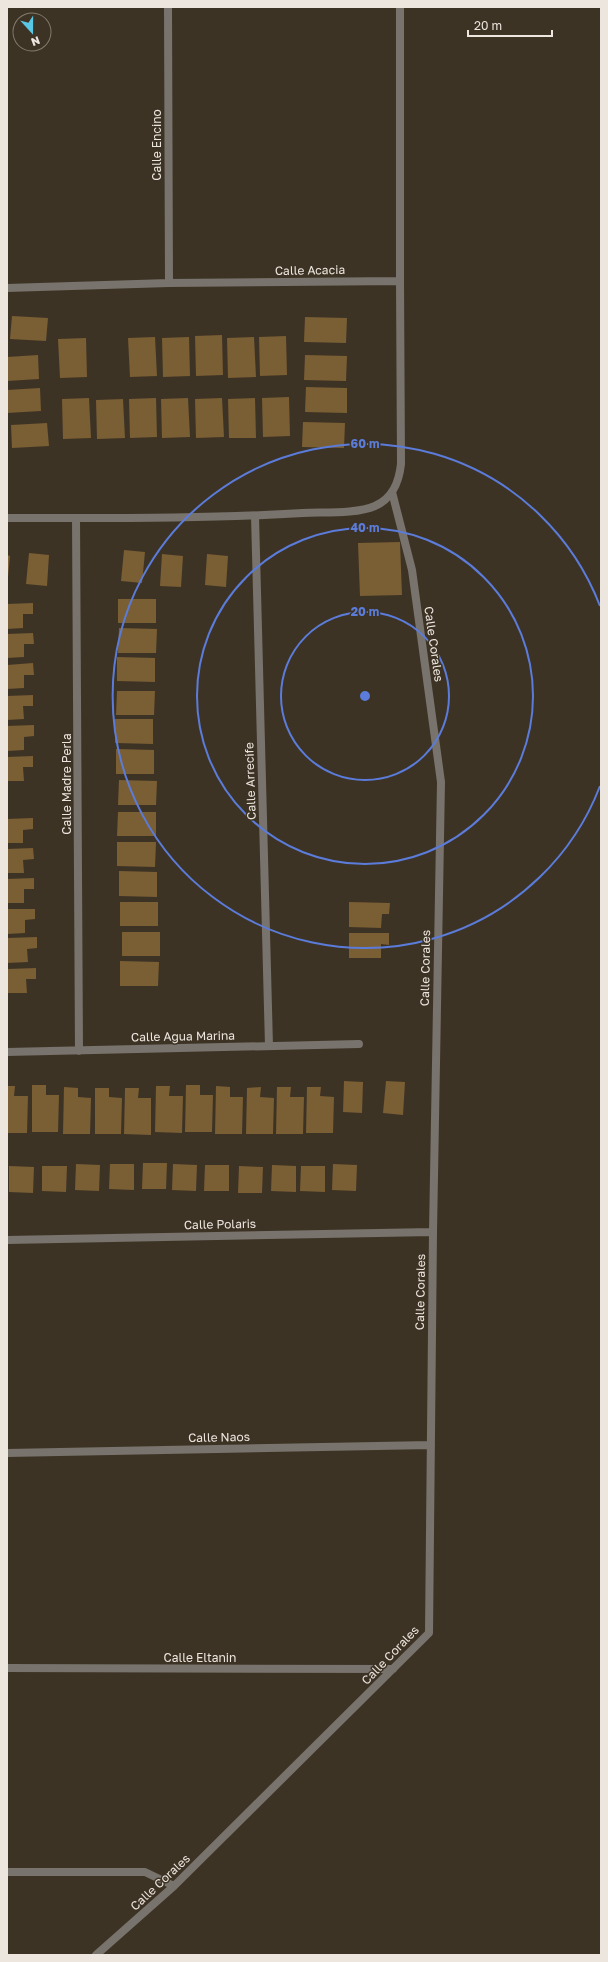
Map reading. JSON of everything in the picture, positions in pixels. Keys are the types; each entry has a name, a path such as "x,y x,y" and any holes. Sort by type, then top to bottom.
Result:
{"street":[{"name":"Calle Encino","path":"168,7 169,284"},
{"path":"7,518 255,516 360,510 381,502 397,486 401,464 400,7"},
{"name":"Calle Acacia","path":"7,288 400,281"},
{"name":"Calle Corales","path":"96,1955 174,1886 429,1633 433,1232 441,782 412,570 392,492"},
{"name":"Calle Arrecife","path":"255,516 269,1046"},
{"name":"Calle Madre Perla","path":"76,518 79,1051"},
{"name":"Calle Agua Marina","path":"7,1052 359,1044"},
{"name":"Calle Polaris","path":"7,1240 433,1232"},
{"name":"Calle Naos","path":"7,1453 431,1445"},
{"name":"Calle Eltanin","path":"7,1668 393,1669"},
{"path":"7,1872 144,1872 174,1886"}],"building":[{"path":"12,316 48,318 46,341 10,339"},
{"path":"305,317 347,318 346,343 304,342"},
{"path":"222,335 223,375 196,376 195,336"},
{"path":"286,336 287,375 260,376 259,337"},
{"path":"155,337 157,376 130,377 128,338"},
{"path":"189,337 190,376 163,377 162,338"},
{"path":"254,337 256,377 228,378 227,338"},
{"path":"86,338 87,377 60,378 58,339"},
{"path":"38,355 39,379 7,381 7,357"},
{"path":"305,355 347,356 346,381 304,380"},
{"path":"306,387 347,388 347,413 305,412"},
{"path":"40,388 41,411 7,413 7,390"},
{"path":"289,397 290,436 263,437 262,398"},
{"path":"89,398 91,438 63,439 62,399"},
{"path":"156,398 157,437 130,438 129,399"},
{"path":"188,398 190,437 162,438 161,399"},
{"path":"222,398 224,437 196,438 195,399"},
{"path":"255,398 256,438 229,438 228,399"},
{"path":"123,399 125,438 97,439 96,400"},
{"path":"303,422 345,423 344,448 302,447"},
{"path":"47,423 49,446 12,448 11,425"},
{"path":"400,542 402,595 360,596 358,543"},
{"path":"124,550 145,552 142,583 121,581"},
{"path":"29,553 49,555 47,586 26,584"},
{"path":"162,554 183,556 181,587 160,586"},
{"path":"207,554 228,556 226,587 205,585"},
{"path":"7,555 10,556 8,577 7,577"},
{"path":"118,599 156,599 156,623 118,623"},
{"path":"33,603 33,614 23,614 23,628 7,629 7,604"},
{"path":"119,628 157,629 156,653 118,653"},
{"path":"33,633 34,644 24,644 24,657 7,658 7,634"},
{"path":"117,657 155,658 155,682 117,681"},
{"path":"33,663 34,675 24,675 24,688 7,689 7,665"},
{"path":"117,691 155,691 154,715 116,715"},
{"path":"33,695 33,706 23,706 24,719 7,720 7,696"},
{"path":"115,719 153,719 153,744 115,743"},
{"path":"34,725 34,736 24,737 24,750 7,751 7,726"},
{"path":"116,749 154,750 154,774 116,774"},
{"path":"33,756 33,767 23,767 24,781 7,781 7,757"},
{"path":"119,780 157,781 156,805 118,805"},
{"path":"118,812 156,812 156,836 117,836"},
{"path":"33,818 33,829 23,830 23,843 7,843 7,819"},
{"path":"117,842 156,842 155,867 117,866"},
{"path":"33,848 34,859 23,860 24,873 7,873 7,849"},
{"path":"119,871 157,872 157,897 119,896"},
{"path":"34,878 34,889 24,889 24,903 7,903 7,879"},
{"path":"120,902 158,902 158,926 120,926"},
{"path":"349,902 390,903 389,914 382,914 381,928 349,927"},
{"path":"7,909 35,909 35,919 25,920 25,933 7,934"},
{"path":"122,932 160,932 160,956 122,956"},
{"path":"349,933 389,933 389,945 381,944 381,958 349,958"},
{"path":"37,937 37,948 27,949 28,962 7,963 7,938"},
{"path":"120,961 159,962 158,986 120,986"},
{"path":"36,968 36,979 26,979 27,993 7,993 7,969"},
{"path":"344,1081 363,1082 362,1113 343,1112"},
{"path":"386,1081 405,1082 403,1115 383,1113"},
{"path":"32,1085 46,1085 46,1095 59,1095 58,1132 32,1132"},
{"path":"186,1085 200,1085 200,1095 213,1095 212,1132 185,1132"},
{"path":"7,1086 15,1086 14,1096 28,1096 27,1133 7,1133"},
{"path":"156,1086 170,1086 169,1096 183,1096 182,1133 155,1132"},
{"path":"216,1086 230,1087 230,1097 243,1097 242,1134 215,1134"},
{"path":"64,1087 78,1088 78,1097 91,1098 90,1134 63,1134"},
{"path":"261,1087 260,1097 274,1098 273,1134 246,1134 247,1088"},
{"path":"277,1087 291,1087 290,1097 304,1097 303,1134 276,1134"},
{"path":"307,1087 321,1087 320,1096 334,1097 333,1133 306,1133"},
{"path":"95,1088 109,1088 109,1097 122,1098 121,1134 95,1134"},
{"path":"125,1088 139,1088 138,1098 151,1098 151,1135 124,1134"},
{"path":"143,1163 167,1163 166,1189 142,1189"},
{"path":"76,1164 100,1165 99,1191 75,1190"},
{"path":"110,1164 134,1164 134,1190 109,1189"},
{"path":"173,1164 197,1165 196,1191 172,1190"},
{"path":"333,1164 357,1165 356,1191 332,1190"},
{"path":"205,1165 229,1165 229,1191 204,1191"},
{"path":"272,1165 296,1166 296,1192 271,1191"},
{"path":"9,1166 34,1167 33,1193 9,1192"},
{"path":"42,1166 67,1166 66,1192 42,1191"},
{"path":"239,1166 263,1167 262,1193 238,1193"},
{"path":"301,1166 325,1166 325,1192 300,1191"}]}
